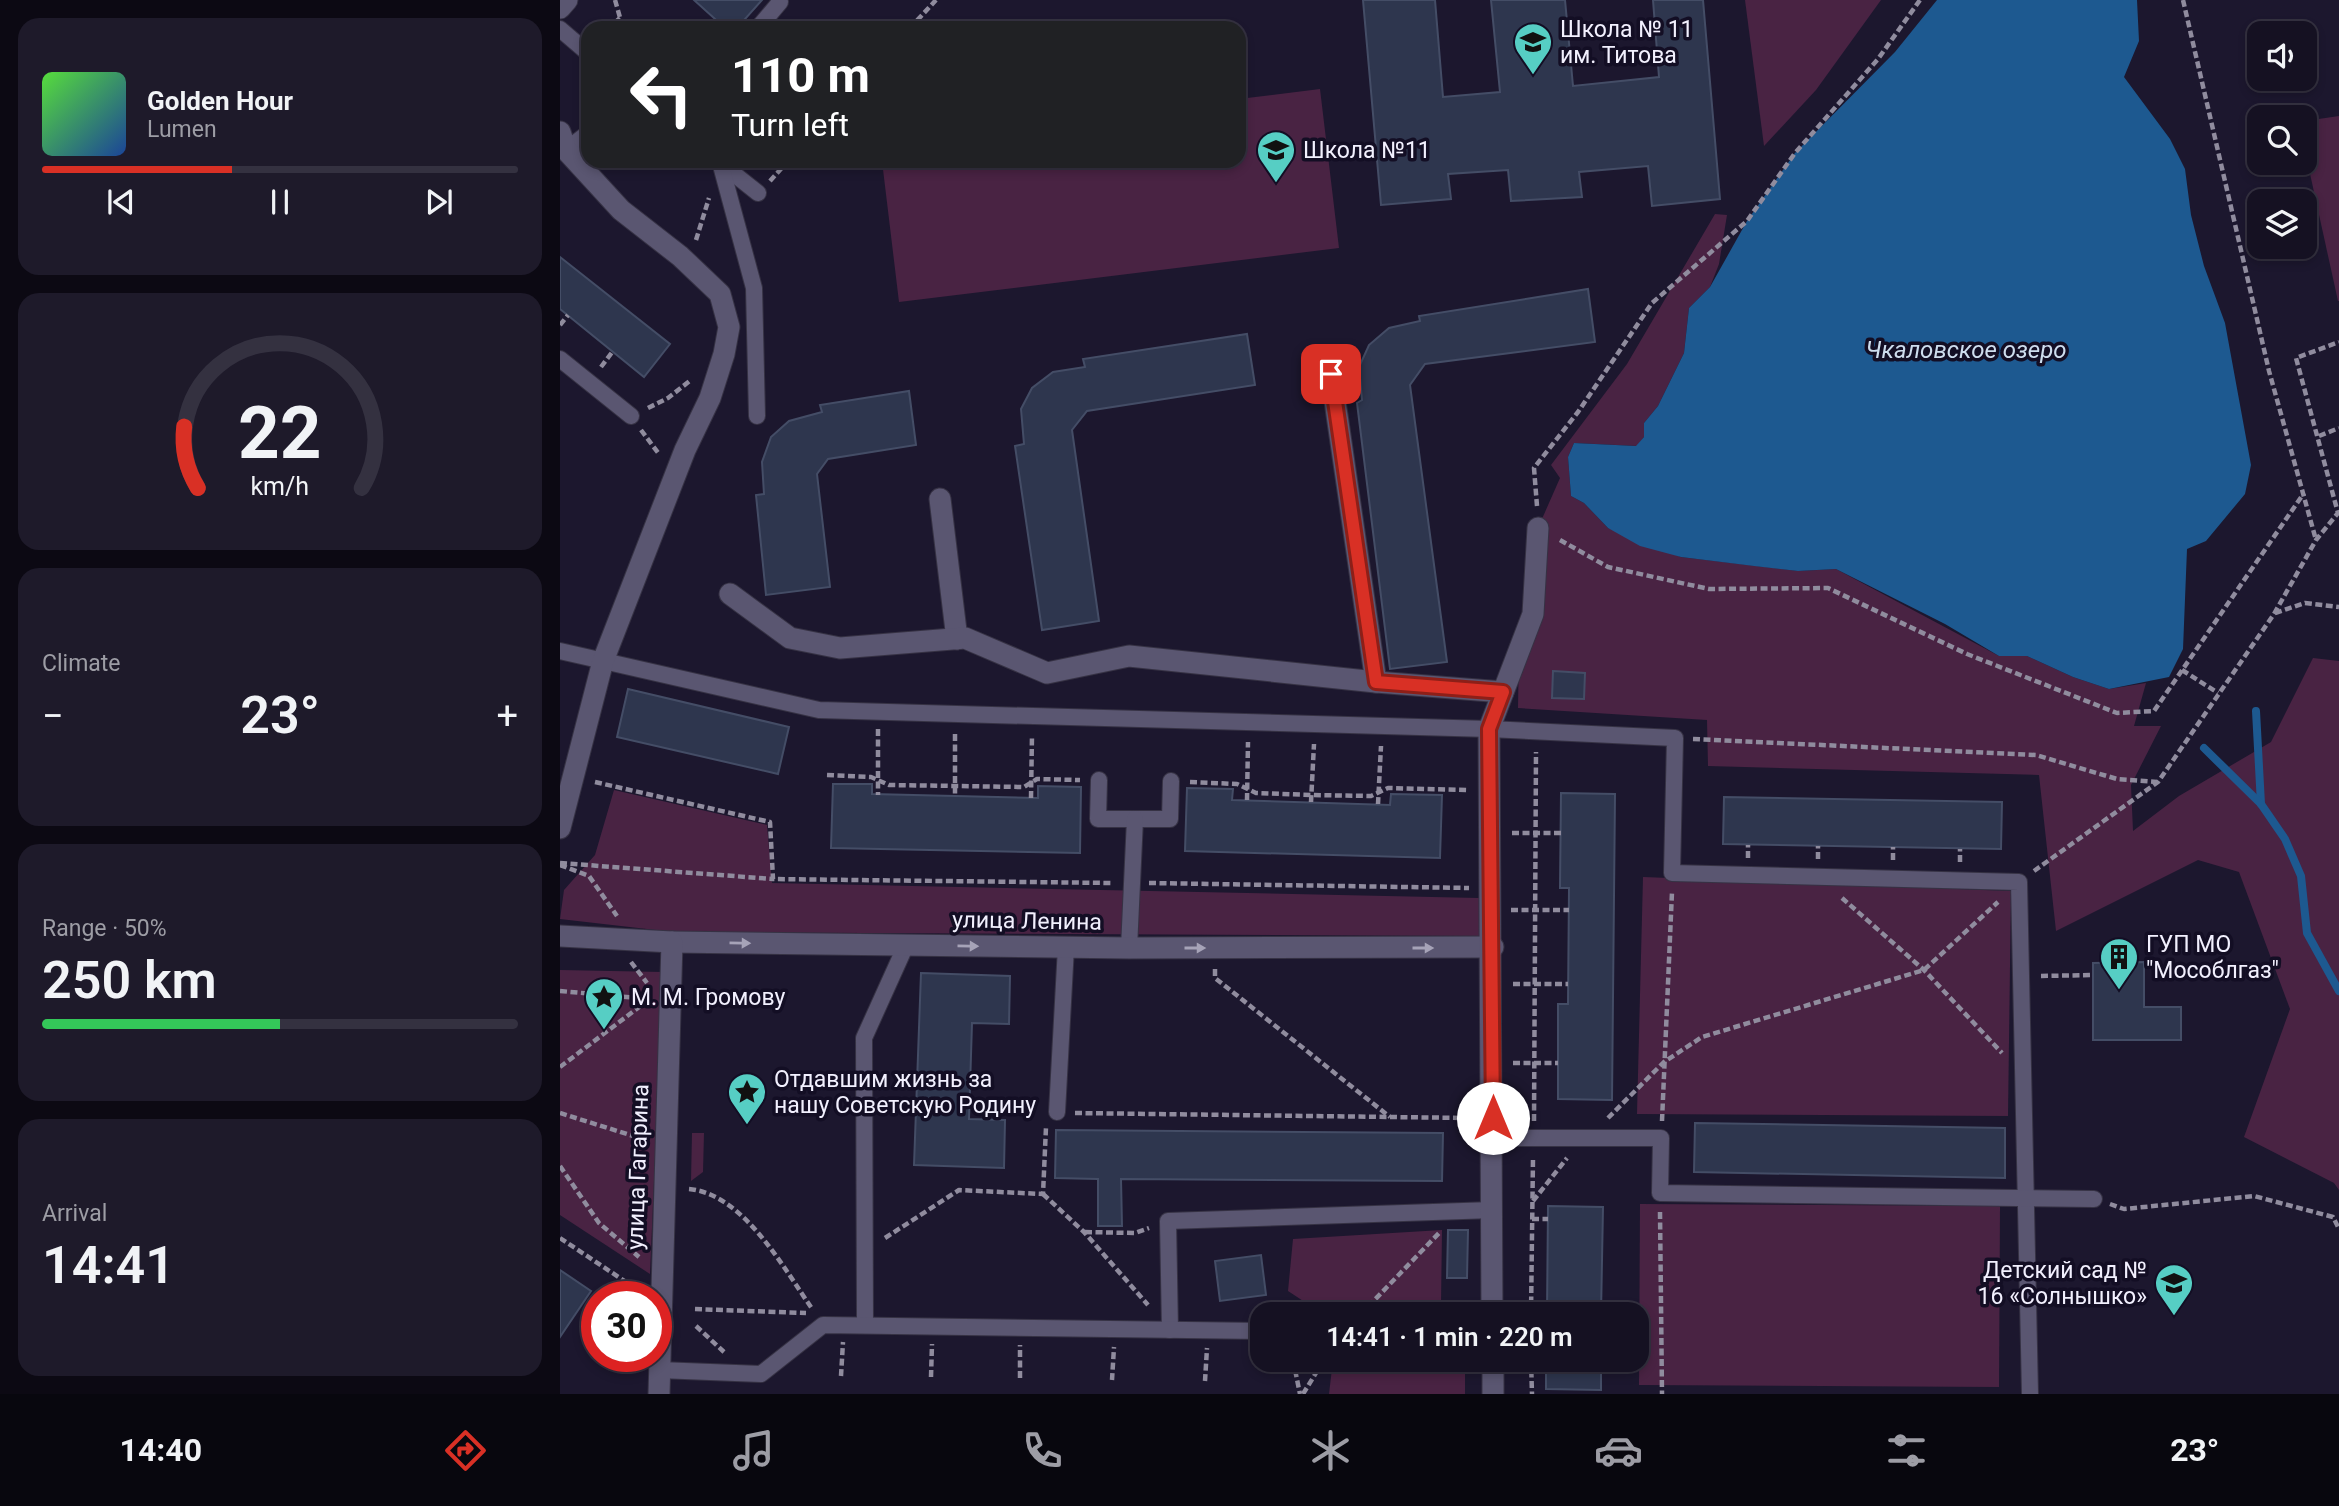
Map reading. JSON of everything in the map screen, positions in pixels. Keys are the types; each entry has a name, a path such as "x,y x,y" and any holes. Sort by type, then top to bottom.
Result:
{"street":[{"path":"560,8 567,0"},
{"path":"563,141 581,162"},
{"path":"560,828 603,662 675,474 710,398 724,354 729,327 720,294 621,210 586,168"},
{"path":"1331,374 1376,682"},
{"path":"940,499 957,639"},
{"path":"1491,1302 1486,1210 1493,1128 1489,729 1533,614 1538,528"},
{"path":"730,594 790,638 840,648 965,638 1047,673 1129,656 1376,682 1503,692"},
{"name":"улица Ленина","path":"560,936 672,942 1129,948 1493,947"},
{"name":"улица Гагарина","path":"661,1281 672,942"},
{"name":"улица Гагарина","path":"659,1372 659,1394"},
{"path":"1493,1372 1493,1394"}],"lane":[{"path":"764,21 780,2"},
{"path":"560,29 581,48"},
{"path":"563,141 581,135"},
{"path":"721,168 754,288 757,416"},
{"path":"727,168 758,193"},
{"path":"560,359 631,416"},
{"path":"560,651 819,710 1489,729 1675,738 1672,873 2019,882 2030,1394"},
{"path":"1098,780 1097,819 1170,819 1171,781"},
{"path":"1129,948 1135,819"},
{"path":"865,1324 864,1038 906,945"},
{"path":"1057,1112 1066,947"},
{"path":"1493,1128 1534,1138 1661,1138 1660,1193 2094,1199"},
{"path":"1170,1330 1168,1221 1486,1210"},
{"path":"672,1371 761,1374 823,1325 1250,1331"}],"path":[{"path":"615,0 622,21"},
{"path":"916,21 936,0"},
{"path":"1920,0 1878,59 1795,153 1747,221 1651,303 1578,412 1534,468 1538,528 1608,567 1709,589 1828,588 1967,654 2117,713 2154,711 2304,493"},
{"path":"2183,0 2269,371 2316,540"},
{"path":"617,21 621,18"},
{"path":"689,265 717,168"},
{"path":"560,325 568,315"},
{"path":"1533,1201 1572,1152 1664,1062 1702,1037 1924,970 2019,882 2158,782 2274,614 2316,540 2338,513 2297,358 2339,342"},
{"path":"675,474 631,416 668,398 724,354"},
{"path":"2319,436 2339,428"},
{"path":"2274,614 2305,603 2339,607"},
{"path":"2182,670 2218,693"},
{"path":"878,712 878,794"},
{"path":"954,714 955,796"},
{"path":"1031,797 1032,717"},
{"path":"1247,800 1248,724"},
{"path":"1311,802 1314,725"},
{"path":"1378,804 1382,727"},
{"path":"1531,1302 1536,731"},
{"path":"1675,738 2036,755 2117,779 2158,782"},
{"path":"827,775 871,776 889,785 1024,787 1037,779 1098,780"},
{"path":"573,777 770,822 774,879"},
{"path":"1171,781 1237,784 1256,793 1312,795 1371,796 1388,788 1490,790"},
{"path":"1506,833 1560,833"},
{"path":"560,864 774,879 1491,888"},
{"path":"560,864 589,876 626,928 626,940"},
{"path":"1661,1138 1672,873"},
{"path":"1817,876 1924,970 2023,1075"},
{"path":"1507,910 1569,910"},
{"path":"1215,961 1215,978 1391,1117"},
{"path":"2021,977 2093,975"},
{"path":"1507,984 1568,984"},
{"path":"560,991 650,999 560,1067"},
{"path":"1508,1063 1558,1063"},
{"path":"1043,1194 1046,1124 1057,1112 1391,1117 1493,1128"},
{"path":"560,1113 664,1146"},
{"path":"560,1166 600,1223 646,1263"},
{"path":"689,1189 699,1190 749,1220 815,1314 695,1309"},
{"path":"878,1242 959,1190 1043,1194 1084,1232 1170,1330"},
{"path":"1660,1193 1662,1394"},
{"path":"2094,1199 2124,1209 2255,1196 2333,1217 2339,1229"},
{"path":"1373,1302 1441,1231 1486,1210"},
{"path":"1532,1219 1548,1219"},
{"path":"1084,1232 1135,1233 1168,1221"},
{"path":"560,1238 624,1281"},
{"path":"841,1376 843,1334"},
{"path":"931,1377 932,1336"},
{"path":"1020,1338 1020,1378"},
{"path":"1112,1380 1114,1339"},
{"path":"1205,1381 1208,1341"},
{"path":"1296,1372 1301,1394"},
{"path":"1301,1394 1316,1372"},
{"path":"1531,1372 1532,1394"}],"shaded area":[{"path":"1745,0 1881,0 1816,90 1764,146"},
{"path":"1320,89 1339,248 899,302 883,168 1246,168 1246,98"},
{"path":"2339,116 2339,301 2317,206 2317,189 2313,189 2310,175 2317,175 2317,119"},
{"path":"1715,214 1727,215 1719,264 1710,287 1689,308 1684,353 1658,406 1644,423 1644,437 1637,446 1574,443 1568,457 1571,496 1584,503 1608,528 1681,557 1798,571 1836,569 1999,656 2027,656 2073,677 2109,689 2146,683 2134,726 2161,726 2131,785 2133,831 2179,796 2271,742 2313,658 2339,661 2339,1190 2334,1183 2244,1137 2290,1009 2239,872 2198,860 2056,931 2039,775 1708,766 1707,720 1518,708 1519,646 1538,528 1560,478 1551,465 1627,364"},
{"path":"614,790 767,825 772,883 1479,898 1479,936 673,932 560,919 564,890 595,855"},
{"path":"1643,877 2011,891 2008,1116 1637,1114"},
{"path":"560,970 663,972 650,1274 560,1215"},
{"path":"692,1133 704,1133 703,1172 691,1181"},
{"path":"1640,1204 2000,1206 1999,1387 1639,1385 1639,1372 1649,1372 1649,1302 1639,1302"},
{"path":"1442,1230 1441,1302 1305,1302 1288,1291 1293,1239"},
{"path":"1332,1372 1465,1372 1465,1394 1329,1394"}],"water":[{"name":"Чкаловское озеро","path":"1937,0 2137,0 2139,41 2124,77 2170,139 2185,169 2191,215 2204,266 2225,323 2251,465 2245,494 2206,541 2187,549 2183,649 2169,677 2109,689 2073,677 2027,656 1999,656 1945,624 1836,569 1798,571 1754,566 1681,557 1640,546 1608,528 1584,503 1571,496 1568,457 1574,443 1636,446 1644,437 1644,423 1658,406 1684,353 1689,308 1710,287 1747,221 1795,153 1895,52"}],"building":[{"path":"694,0 762,0 743,21 717,21"},
{"path":"1363,0 1435,0 1443,97 1500,92 1491,0 1565,0 1573,86 1659,77 1653,0 1703,0 1720,199 1652,206 1648,166 1579,172 1582,197 1511,201 1508,170 1448,174 1451,199 1381,205"},
{"path":"560,257 670,344 644,377 560,309"},
{"path":"1588,289 1595,342 1425,364 1410,385 1447,662 1390,669 1357,403 1362,400 1359,367 1369,345 1389,328 1420,321 1419,316"},
{"path":"1247,334 1255,385 1087,411 1072,430 1099,621 1042,630 1015,446 1024,444 1021,409 1032,388 1053,372 1085,367 1083,359"},
{"path":"909,391 916,445 828,459 817,474 830,587 766,595 756,495 764,494 762,462 771,437 789,421 822,412 820,405"},
{"path":"1553,671 1585,673 1584,699 1552,698"},
{"path":"628,689 789,727 778,774 617,737"},
{"path":"833,784 872,784 872,794 1038,798 1038,786 1081,787 1080,853 831,848"},
{"path":"1187,788 1233,789 1232,800 1390,805 1391,794 1442,795 1440,858 1185,851"},
{"path":"1561,793 1615,794 1612,1100 1558,1099 1558,1004 1568,1004 1569,888 1560,888"},
{"path":"1724,797 2002,802 2001,849 1723,844"},
{"name":"ГУП МО \"Мособлгаз\"","path":"2144,962 2144,1007 2181,1007 2181,1040 2093,1040 2093,963"},
{"path":"921,973 1010,976 1009,1024 972,1023 969,1119 1005,1120 1004,1168 914,1165"},
{"path":"1695,1123 2005,1128 2005,1178 1694,1172"},
{"path":"1056,1130 1443,1133 1442,1181 1121,1179 1122,1226 1098,1226 1098,1179 1055,1178"},
{"path":"1548,1206 1603,1207 1601,1302 1547,1302"},
{"path":"1448,1230 1468,1230 1467,1278 1447,1278"},
{"path":"1261,1255 1266,1295 1220,1301 1215,1261"},
{"path":"560,1270 581,1284 581,1306 560,1337"},
{"path":"1546,1372 1601,1372 1601,1390 1546,1389"}],"waterway":[{"path":"2256,711 2261,804"},
{"path":"2204,748 2261,804 2285,839 2301,876 2307,933 2339,991"}],"place":[{"name":"Школа № 11 им. Титова","path":"1533,76"},
{"name":"Школа №11","path":"1276,184"},
{"name":"ГУП МО \"Мособлгаз\"","path":"2119,991"},
{"name":"М. М. Громову","path":"604,1031"},
{"name":"Отдавшим жизнь за нашу Советскую Родину","path":"747,1126"},
{"name":"Детский сад № 16 «Солнышко»","path":"2174,1317"}],"route":[{"path":"1331,374 1376,682 1503,692 1489,729 1493,1118"}]}
